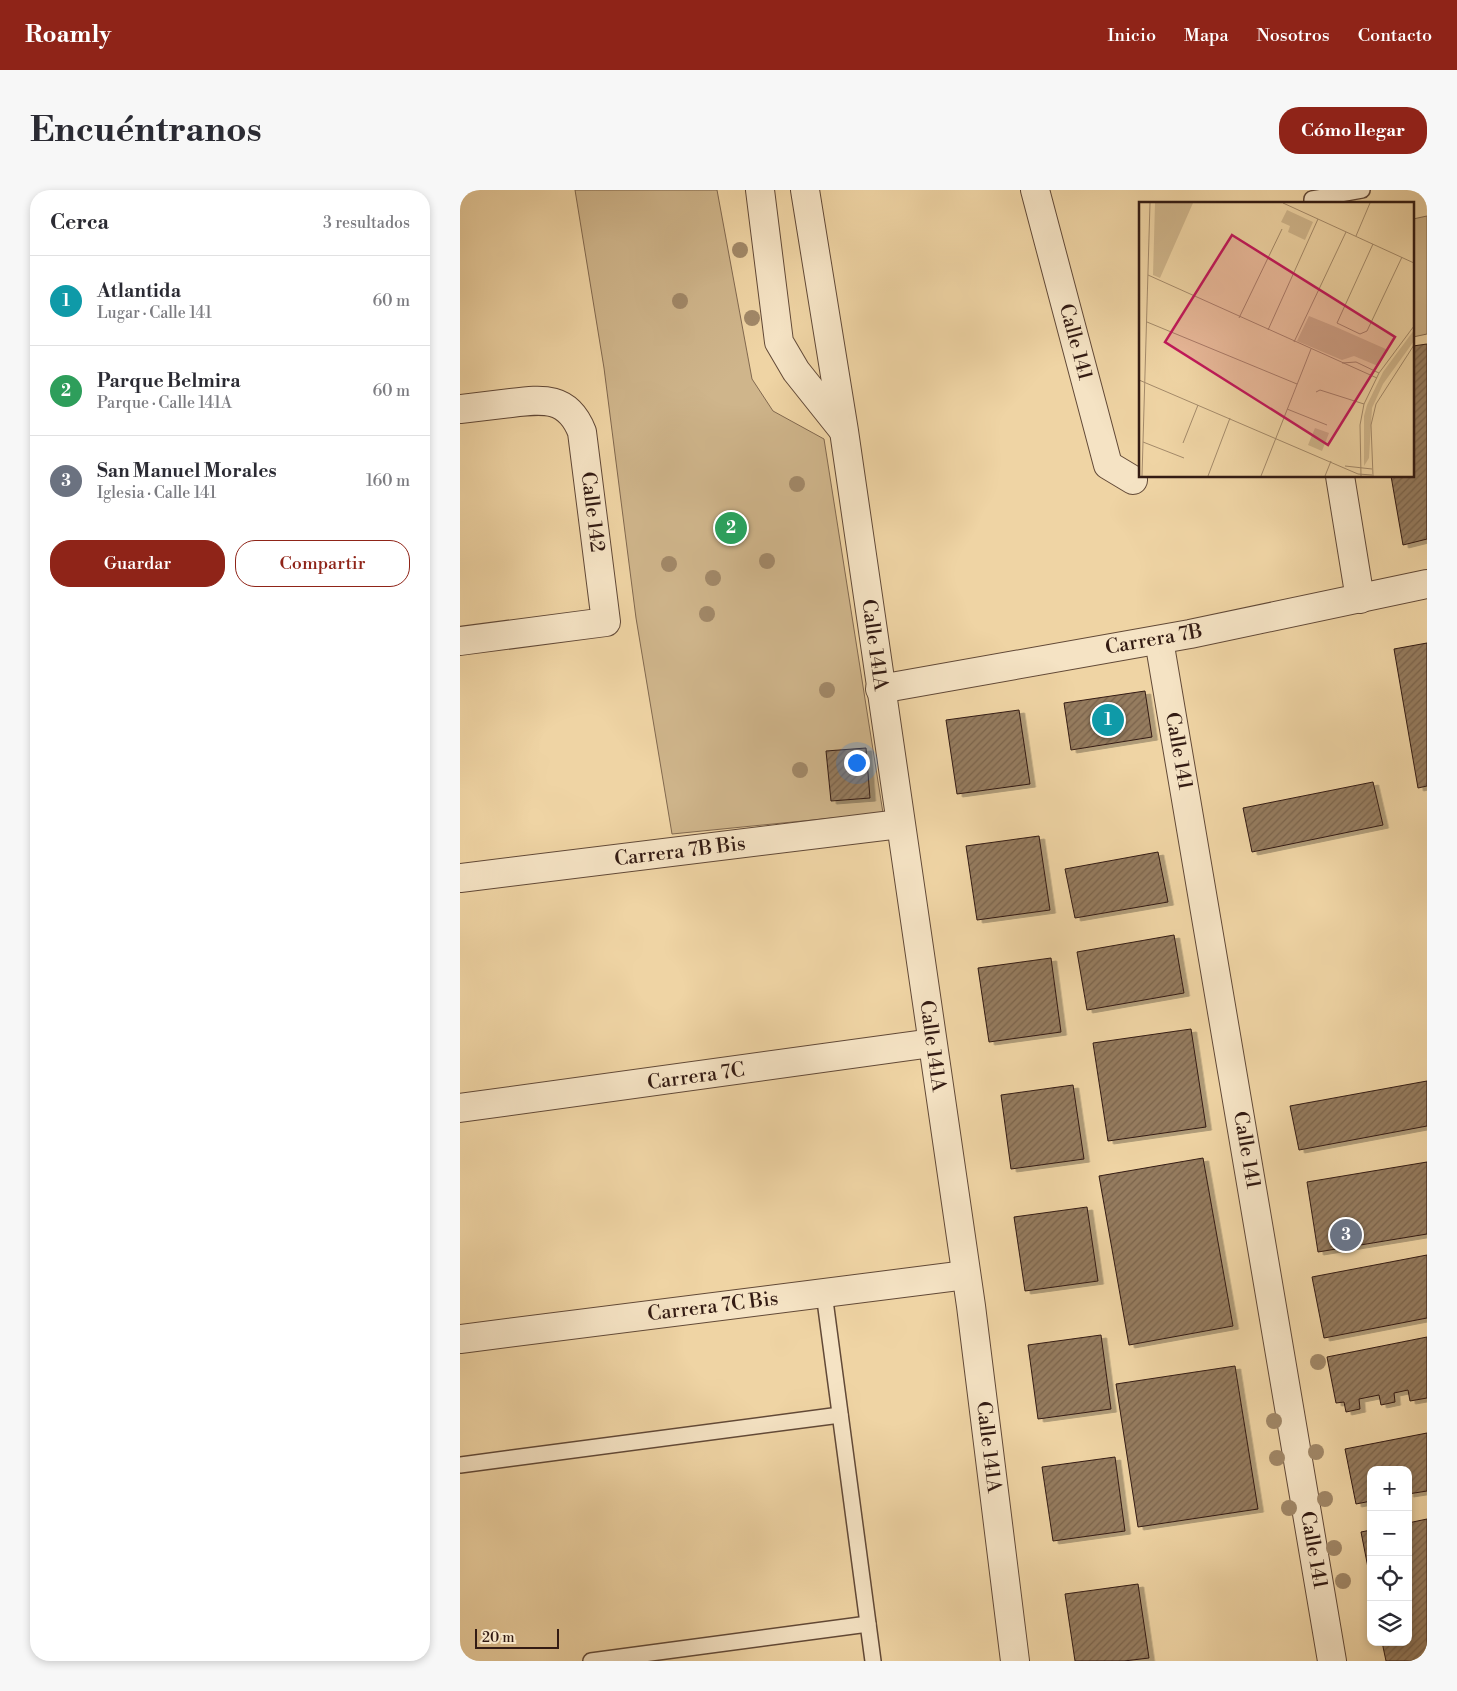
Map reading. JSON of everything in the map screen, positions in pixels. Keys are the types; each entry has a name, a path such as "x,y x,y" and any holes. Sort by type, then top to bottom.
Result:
{"street":[{"path":"760,190 779,342 796,370 844,431"},
{"name":"Calle 141A","path":"805,190 844,431 966,1275 1015,1661"},
{"name":"Calle 141","path":"1036,190 1108,465 1133,480"},
{"name":"Calle 142","path":"460,409 547,400 565,408 572,414 582,432 606,622 460,641"},
{"path":"1340,478 1360,599"},
{"name":"Carrera 7B","path":"880,689 1159,640 1427,584"},
{"name":"Calle 141","path":"1159,640 1332,1661"},
{"name":"Carrera 7B Bis","path":"460,878 900,824"},
{"name":"Carrera 7C","path":"460,1108 932,1043"},
{"name":"Carrera 7C Bis","path":"460,1340 966,1275"}],"lane":[{"path":"1312,202 1312,199 1362,190"},
{"path":"824,1293 873,1661"},
{"path":"460,1465 840,1414"},
{"path":"591,1661 868,1624"}],"shaded area":[{"path":"575,190 717,190 752,379 773,411 824,439 883,813 672,834 636,618 604,368"},
{"path":"1427,216 1427,334 1414,337 1414,219"}],"building":[{"path":"1427,344 1427,539 1403,545 1391,478 1414,478 1414,346"},
{"path":"1427,643 1427,786 1418,788 1394,649"},
{"path":"1145,691 1152,737 1071,750 1064,703"},
{"path":"1019,710 1030,784 957,794 946,720"},
{"path":"866,748 870,798 831,801 826,751"},
{"path":"1373,782 1383,825 1252,852 1243,808"},
{"path":"1039,836 1050,910 977,920 966,846"},
{"path":"1158,852 1168,902 1075,918 1065,869"},
{"path":"1174,935 1184,993 1087,1010 1077,952"},
{"path":"1051,958 1061,1032 989,1042 978,968"},
{"path":"1191,1029 1206,1127 1108,1141 1093,1043"},
{"path":"1427,1081 1427,1126 1299,1150 1290,1106"},
{"path":"1073,1085 1084,1159 1011,1169 1001,1095"},
{"path":"1203,1158 1233,1326 1129,1345 1099,1176"},
{"path":"1427,1162 1427,1234 1318,1252 1307,1182"},
{"path":"1087,1207 1098,1281 1025,1291 1014,1217"},
{"path":"1427,1255 1427,1318 1324,1338 1312,1277"},
{"path":"1101,1335 1111,1409 1038,1419 1028,1345"},
{"path":"1427,1337 1427,1398 1410,1401 1408,1390 1394,1393 1395,1402 1381,1405 1379,1395 1359,1399 1360,1409 1346,1412 1344,1402 1336,1403 1327,1357"},
{"path":"1235,1366 1258,1509 1138,1527 1116,1384"},
{"path":"1427,1433 1427,1491 1412,1493 1412,1466 1367,1466 1367,1502 1356,1504 1345,1449"},
{"path":"1115,1457 1125,1531 1053,1541 1042,1467"},
{"path":"1427,1519 1427,1661 1386,1661 1383,1646 1412,1646 1412,1522"},
{"path":"1367,1531 1367,1563 1361,1532"},
{"path":"1138,1584 1149,1658 1124,1661 1075,1661 1065,1594"}],"place":[{"name":"Parque Belmira","path":"731,528"},
{"name":"Atlantida","path":"1108,720"},
{"name":"San Manuel Morales","path":"1346,1235"}]}
